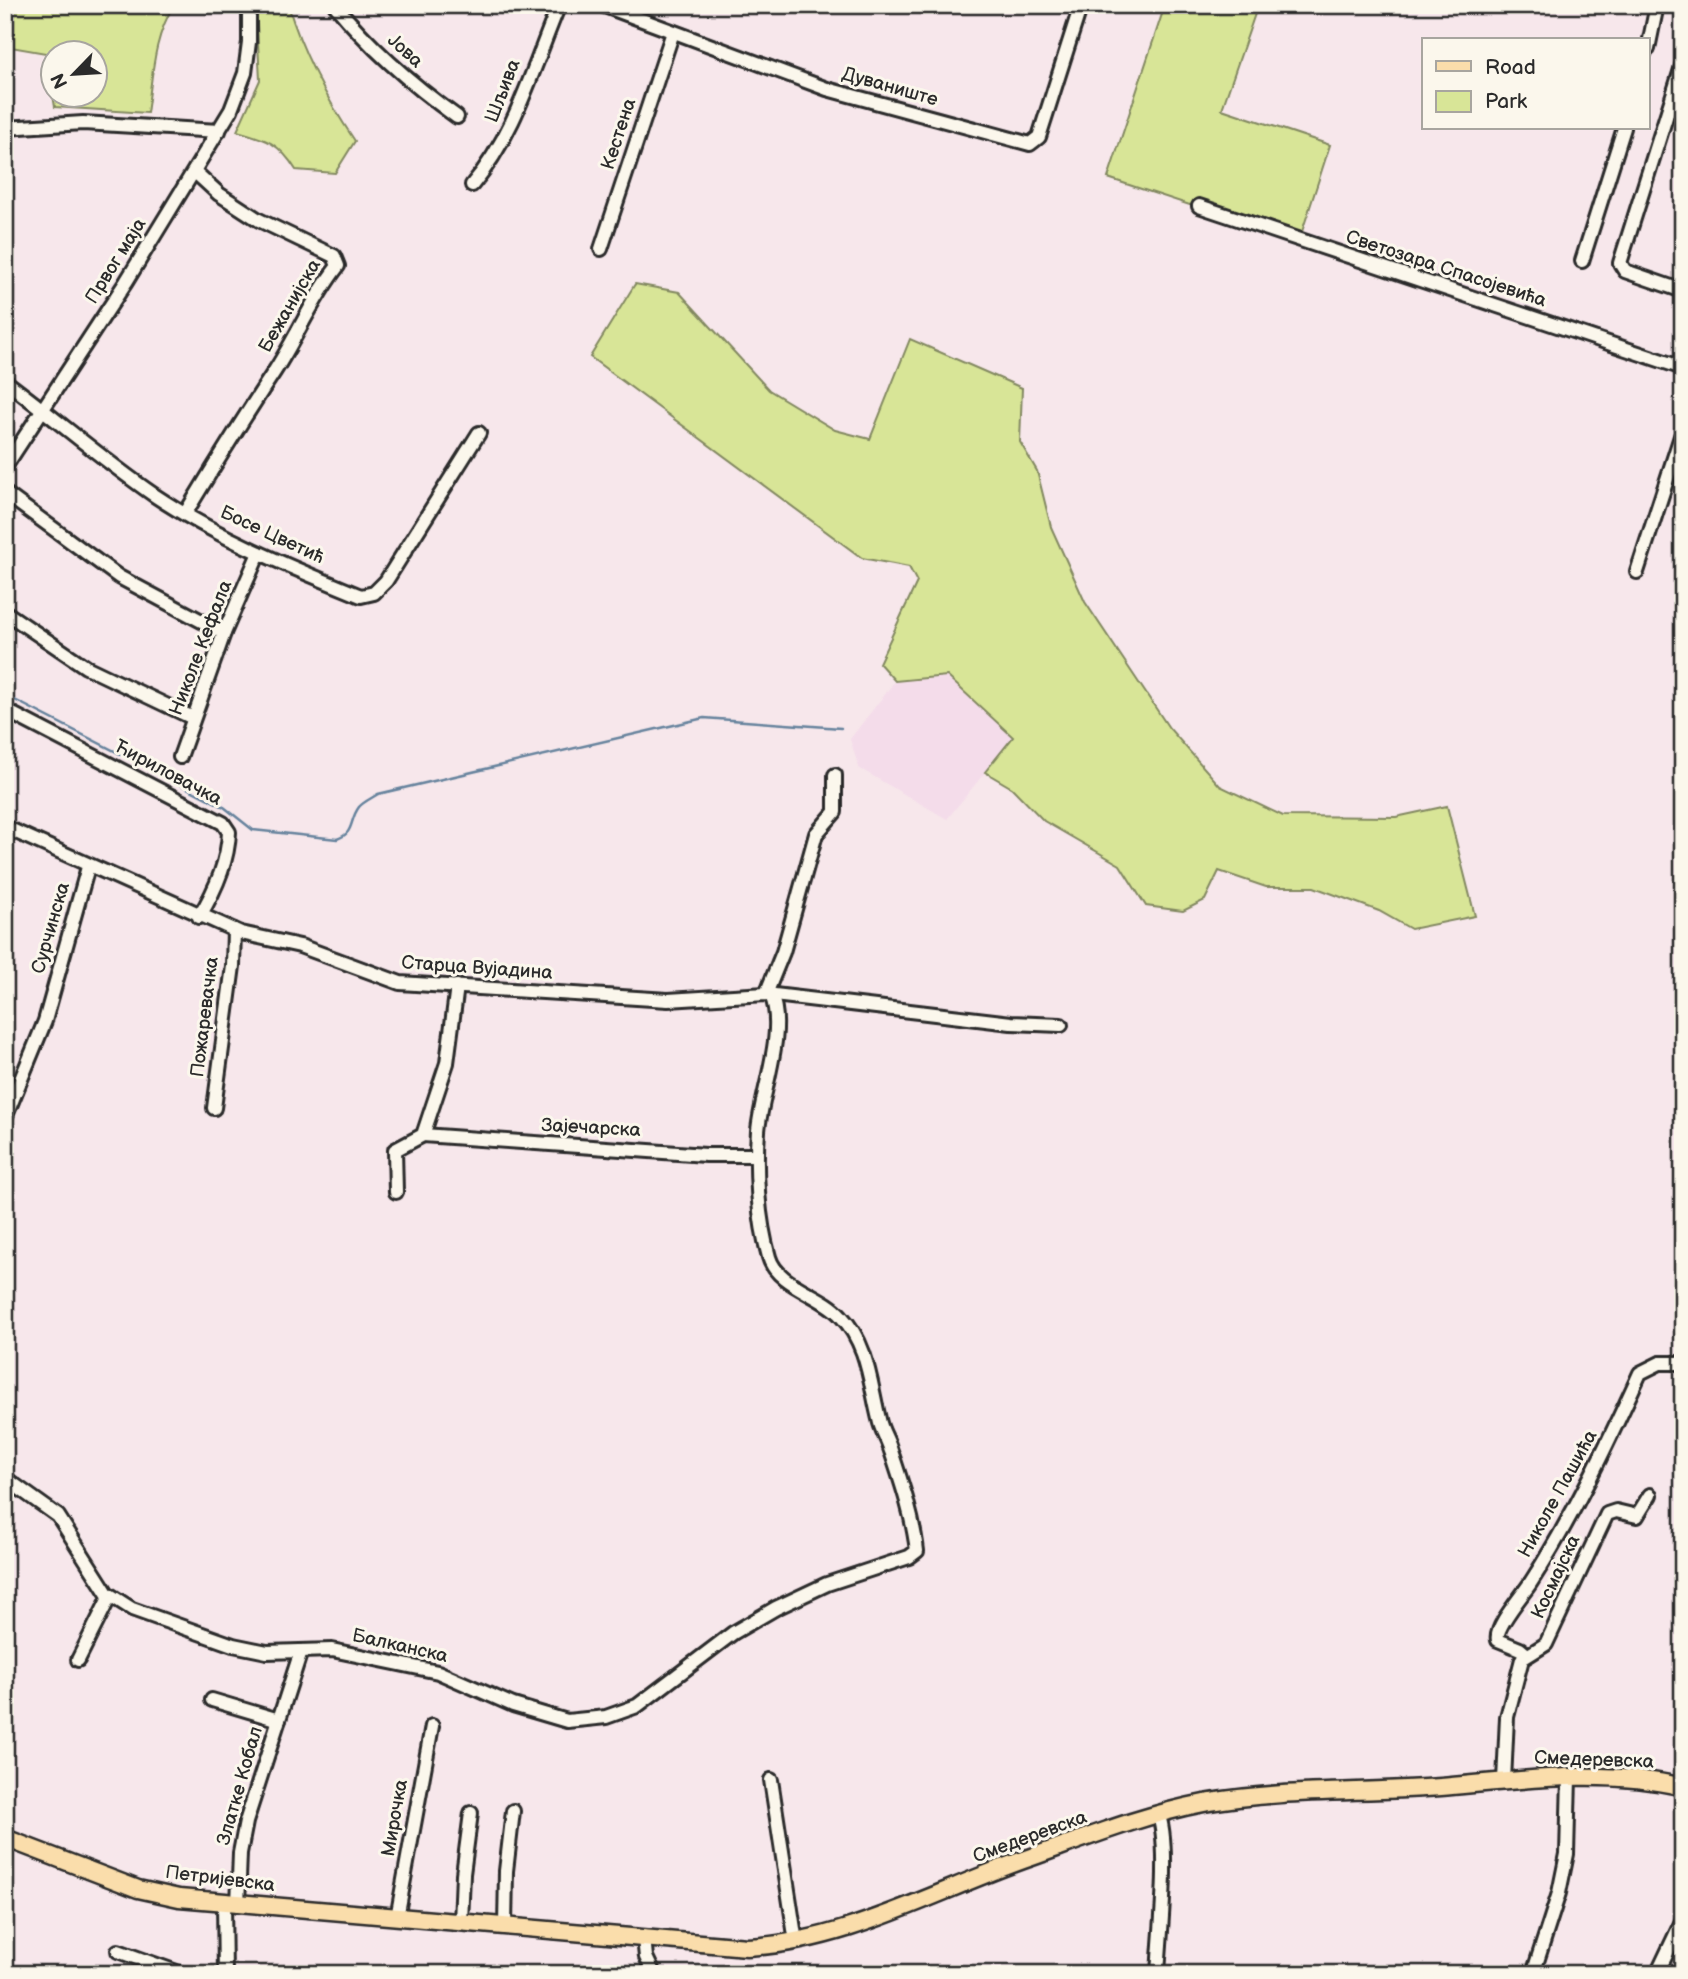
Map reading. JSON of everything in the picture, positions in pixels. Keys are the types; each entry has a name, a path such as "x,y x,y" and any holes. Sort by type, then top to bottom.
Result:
{"main road":[{"name":"Смедеревска","path":"397,1918 730,1947 796,1942 852,1927 1026,1859 1204,1803 1255,1796 1569,1777 1640,1780 1683,1787"},
{"name":"Петријевска","path":"5,1838 138,1889 179,1898 397,1918"}],"street":[{"name":"Првог маја","path":"5,467 219,131 238,94 245,73 249,42 248,5"},
{"name":"Јова","path":"335,5 370,46 407,80 457,117"},
{"name":"Шљива","path":"472,185 491,163 511,128 559,5"},
{"name":"Дуваниште","path":"602,5 827,89 1030,144 1039,137 1081,5"},
{"path":"1650,39 1657,5"},
{"name":"Кестена","path":"601,248 673,32"},
{"path":"1683,63 1620,263 1625,271 1683,291"},
{"path":"5,128 83,123 219,131"},
{"path":"1582,261 1623,130"},
{"name":"Бежанијска","path":"185,514 257,395 274,372 324,283 338,266 334,256 259,220 219,194 195,172"},
{"name":"Светозара Спасојевића","path":"1199,206 1683,368"},
{"name":"Босе Цветић","path":"5,381 154,494 185,514 259,553 361,596 374,593 386,581 479,433"},
{"path":"1637,572 1683,430"},
{"path":"5,493 119,577 224,633"},
{"name":"Николе Кефала","path":"180,757 224,633 259,553"},
{"path":"5,612 86,667 193,718"},
{"name":"Ћириловачка","path":"5,710 223,823 229,832 224,864 199,916"},
{"path":"757,1155 758,1129 774,1043 774,1005 769,994 816,834 835,812 835,775"},
{"name":"Старца Вујадина","path":"5,827 199,916 234,930 300,946 387,980 414,985 668,1000 769,994 1012,1023 1061,1025"},
{"name":"Сурчинска","path":"5,1118 45,1021 88,866"},
{"name":"Пожаревачка","path":"214,1108 233,966 234,930"},
{"path":"396,1192 395,1150 423,1135 447,1063 457,986"},
{"name":"Зајечарска","path":"423,1135 681,1153 757,1155"},
{"name":"Балканска","path":"5,1478 58,1516 76,1539 97,1580 110,1596 160,1621 233,1645 267,1652 332,1650 438,1672 513,1705 551,1717 576,1721 606,1717 637,1706 733,1633 776,1608 827,1584 909,1557 917,1551 915,1533 879,1419 860,1346 841,1315 772,1266 762,1218 757,1155"},
{"name":"Николе Пашића","path":"1526,1654 1520,1648 1498,1640 1499,1628 1527,1589 1580,1501 1640,1373 1660,1363 1683,1363"},
{"name":"Космајска","path":"1526,1654 1541,1650 1546,1644 1608,1514 1616,1511 1637,1516 1650,1495"},
{"path":"78,1660 110,1596"},
{"name":"Златке Кобал","path":"225,1974 231,1904 243,1831 301,1651"},
{"path":"1504,1781 1507,1717 1526,1654"},
{"name":"Златке Кобал","path":"212,1700 279,1720"},
{"name":"Мирочка","path":"397,1918 432,1726"},
{"path":"1533,1974 1559,1893 1567,1854 1569,1777"},
{"path":"771,1780 796,1942"},
{"path":"505,1926 506,1871 513,1811"},
{"path":"461,1923 464,1864 471,1813"},
{"path":"1158,1974 1163,1857 1163,1827 1159,1816"},
{"path":"1657,1974 1683,1919"},
{"path":"644,1938 646,1957 654,1974"},
{"path":"118,1951 182,1974"}],"shaded area":[{"path":"947,675 1013,738 947,819 859,768 850,739 895,681"}],"green space":[{"path":"5,5 174,5 158,44 147,113 70,108 108,108 108,38 38,38 38,52 5,46"},
{"path":"256,5 288,5 316,76 355,141 335,173 296,170 271,143 237,131 260,80"},
{"path":"1165,5 1258,5 1222,109 1330,145 1299,241 1108,178"},
{"path":"635,284 679,292 769,390 835,430 870,439 910,339 1022,388 1020,442 1037,471 1051,527 1085,602 1169,728 1220,786 1283,816 1396,817 1447,806 1475,916 1411,929 1379,911 1314,887 1266,887 1219,871 1205,900 1183,911 1146,906 1120,865 1044,821 1012,788 985,772 1013,737 947,676 895,681 879,663 917,582 909,567 862,558 590,357"}],"waterway":[{"path":"5,695 224,807 253,830 337,839 347,833 359,807 378,794 704,718 841,728"}]}
